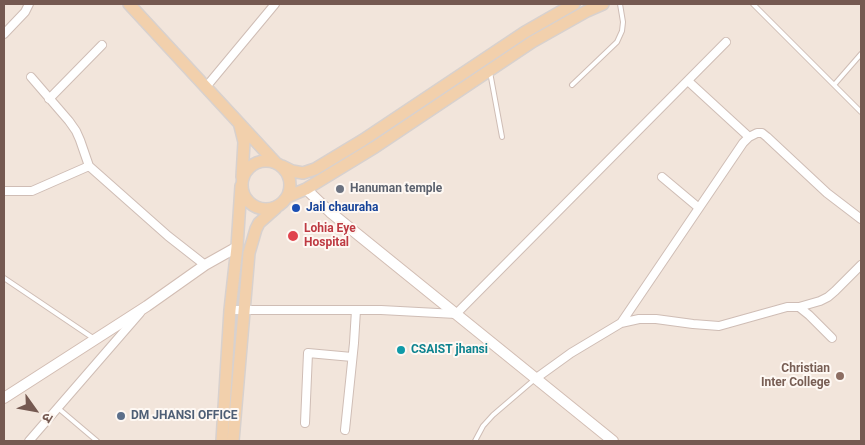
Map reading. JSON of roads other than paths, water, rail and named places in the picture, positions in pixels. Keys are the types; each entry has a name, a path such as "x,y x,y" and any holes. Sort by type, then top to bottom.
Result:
{"main road":[{"path":"129,4 240,125 288,173 290,181 288,197"},
{"path":"276,208 260,209 247,201 243,194 242,182 246,171 251,165 267,160 292,171 302,173 315,169 363,140 526,32 574,4"},
{"path":"232,441 249,253 259,223 288,197 306,189 375,147 532,42 603,4"},
{"path":"222,441 230,310 238,247 242,182 244,142 240,125"}],"street":[{"path":"4,34 25,12 29,4"},
{"path":"206,87 275,4"},
{"path":"230,310 356,310 456,314 726,42"},
{"path":"49,99 102,45"},
{"path":"31,77 76,131 89,166 168,236 204,265"},
{"path":"688,81 749,137"},
{"path":"621,323 742,143 757,133 767,137 827,193 861,219"},
{"path":"4,192 32,191 89,166"},
{"path":"662,177 699,208"},
{"path":"306,189 330,212 613,441"},
{"path":"4,397 147,306 204,265 238,247"},
{"path":"535,379 571,353 621,323 639,319 656,319 719,326 787,307 799,307 828,297 861,265"},
{"path":"29,441 147,306"},
{"path":"799,307 810,315 832,338"},
{"path":"345,430 356,310"},
{"path":"305,423 308,353 352,358"}],"lane":[{"path":"572,85 617,42 622,31 623,22 620,4"},
{"path":"753,4 861,112"},
{"path":"834,85 861,54"},
{"path":"490,70 502,137"},
{"path":"4,278 95,340"},
{"path":"475,441 483,426 493,415 535,379"},
{"path":"58,408 97,441"}],"place":[{"name":"Hanuman temple","path":"340,189"},
{"name":"Jail chauraha","path":"296,208"},
{"name":"Lohia Eye Hospital","path":"293,236"},
{"name":"CSAIST jhansi","path":"401,350"},
{"name":"Christian Inter College","path":"840,376"},
{"name":"DM JHANSI OFFICE","path":"121,416"}]}
